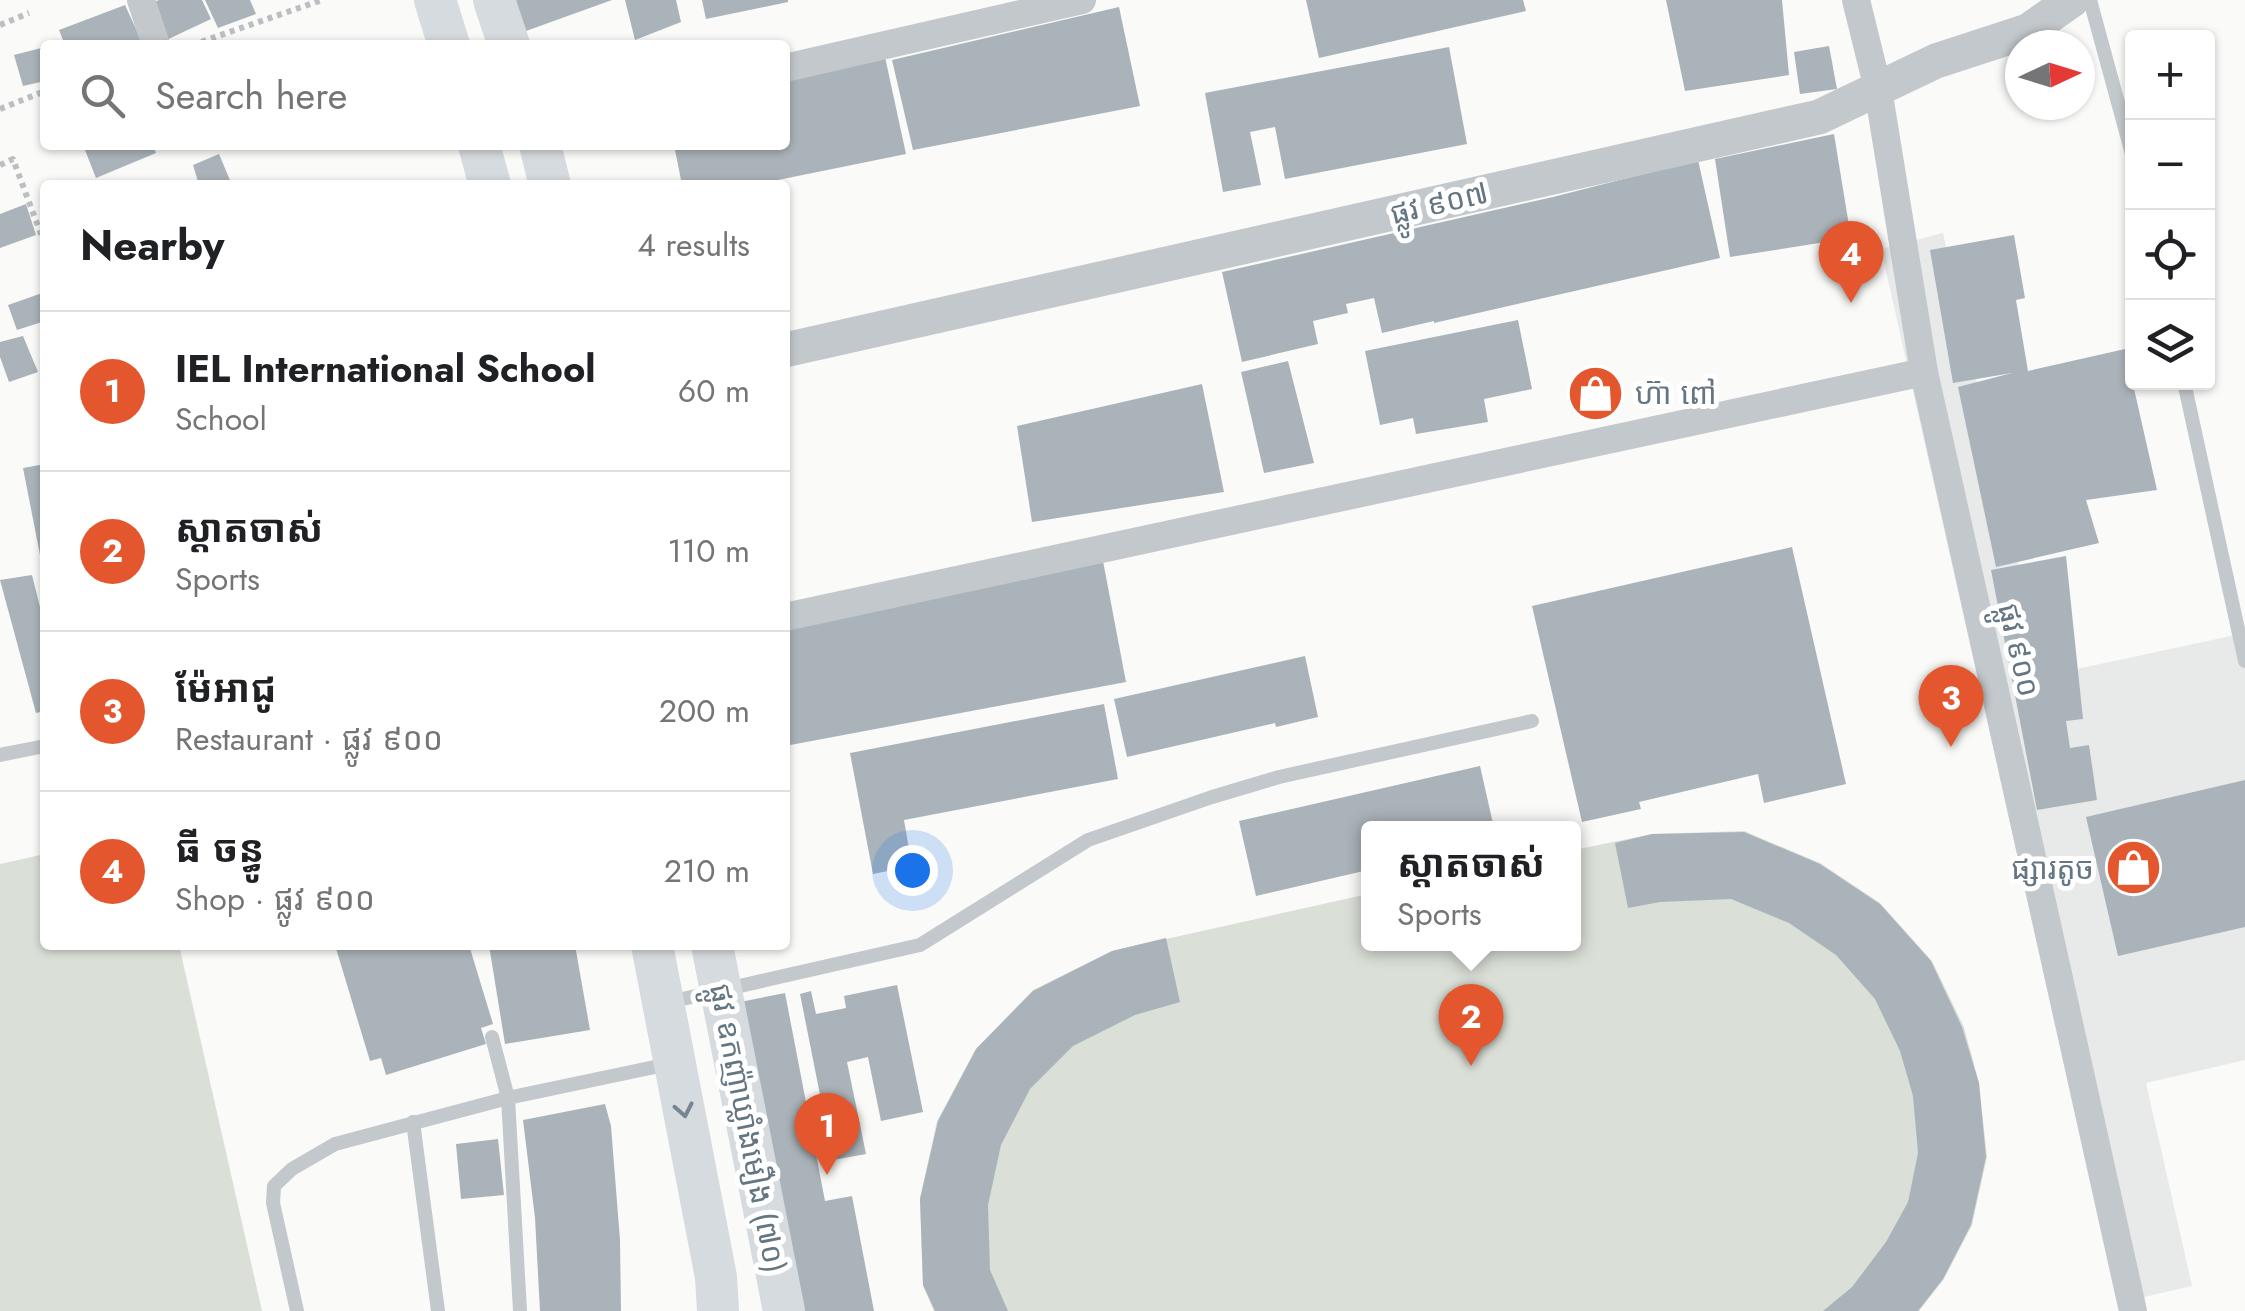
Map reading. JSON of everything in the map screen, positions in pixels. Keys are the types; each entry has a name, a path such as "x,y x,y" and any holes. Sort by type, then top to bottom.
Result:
{"main road":[{"path":"435,0 448,40"},
{"path":"494,0 507,40"},
{"path":"480,150 489,180"},
{"path":"541,150 549,180"},
{"name":"ផ្លូវ ឧកញ៉ាឃ្លាំងមឿង (៧០)","path":"653,950 716,1277 718,1311"},
{"name":"ផ្លូវ ឧកញ៉ាឃ្លាំងមឿង (៧០)","path":"713,950 784,1311"},
{"path":"675,1063 733,1052"}],"street":[{"path":"142,0 154,40"},
{"path":"790,67 1082,0"},
{"name":"ផ្លូវ ៩០០","path":"1856,0 1878,89 1924,372 2133,1311"},
{"name":"ផ្លូវ ៩០៧","path":"790,349 1819,117 1936,61 2028,31 2072,0"},
{"path":"790,616 1924,372"}],"lane":[{"path":"2090,0 2125,128"},
{"path":"2186,390 2245,661"},
{"path":"664,1003 920,945 1088,840 1212,797 1279,777 1532,721"},
{"path":"0,755 40,747"},
{"path":"492,1037 508,1098 520,1311"},
{"path":"297,1311 273,1203 274,1186 292,1170 334,1144 508,1098 675,1063"},
{"path":"413,1122 438,1311"}],"path":[{"path":"206,40 322,0"},
{"path":"0,25 29,13"},
{"path":"0,109 40,93"},
{"path":"0,164 13,159 40,231"}],"shaded area":[{"name":"ផ្សារតូច","path":"1943,233 2044,676 2245,633 2245,1060 2146,1083 2192,1286 2118,1303 1881,249"},
{"path":"1744,831 1820,863 1880,903 1932,961 1964,1027 1979,1083 1987,1157 1972,1225 1944,1279 1919,1311 934,1311 923,1286 920,1198 937,1121 976,1049 1033,990 1112,951 1361,896 1361,951 1581,951 1581,849 1652,834"},
{"path":"40,855 40,950 180,950 262,1311 0,1311 0,864"}],"building":[{"path":"159,0 202,0 211,19 159,40 147,5"},
{"path":"205,0 250,0 256,14 218,28"},
{"path":"515,0 612,0 526,31"},
{"path":"625,0 676,0 681,22 635,40"},
{"path":"702,0 788,0 788,2 706,19"},
{"path":"1306,0 1523,0 1526,11 1319,58"},
{"path":"1666,0 1782,0 1789,75 1685,91"},
{"path":"125,5 141,40 63,40 59,30"},
{"path":"1119,7 1140,106 913,150 892,60"},
{"path":"1829,46 1837,89 1800,94 1794,52"},
{"path":"1449,47 1467,144 1285,179 1275,127 1250,132 1261,185 1223,192 1205,93"},
{"path":"40,48 40,82 23,86 14,55"},
{"path":"885,57 906,154 779,180 681,180 675,150 790,150 790,80"},
{"path":"1834,134 1851,238 1730,257 1715,159"},
{"path":"85,150 155,150 156,153 96,178"},
{"path":"219,154 230,180 198,180 193,165"},
{"path":"1698,160 1720,258 1382,333 1374,298 1346,304 1348,313 1313,321 1318,344 1242,362 1222,272"},
{"path":"26,204 36,235 0,248 0,214"},
{"path":"2014,235 2025,298 2016,300 2028,371 2125,349 2125,390 2134,390 2157,490 2086,500 2099,543 1996,567 1958,387 2012,373 1953,383 1930,250"},
{"path":"40,294 40,323 17,330 8,305"},
{"path":"1518,320 1532,389 1484,399 1488,422 1416,434 1413,418 1380,425 1365,351"},
{"path":"23,336 38,372 9,382 0,357 0,342"},
{"path":"1288,361 1314,463 1264,473 1241,372"},
{"path":"1202,384 1224,492 1032,522 1017,426"},
{"path":"40,465 40,555 23,468"},
{"path":"1792,547 1846,784 1764,803 1758,774 1639,802 1641,809 1582,822 1532,606"},
{"path":"2066,556 2083,719 2066,721 2070,748 2089,745 2097,800 2037,810 1991,570"},
{"path":"1103,561 1126,682 790,745 790,619"},
{"path":"32,575 40,607 40,712 36,713 0,580"},
{"path":"1305,656 1318,717 1127,757 1114,699"},
{"path":"1104,704 1118,779 904,820 912,866 873,874 850,753"},
{"path":"1480,766 1492,821 1361,821 1361,872 1256,896 1239,821"},
{"path":"2245,780 2245,927 2118,956 2086,817"},
{"path":"1744,832 1820,864 1880,904 1931,961 1962,1027 1979,1083 1986,1157 1971,1225 1943,1279 1918,1311 1823,1311 1852,1287 1886,1242 1908,1202 1918,1153 1913,1096 1900,1051 1875,999 1836,955 1789,923 1731,899 1660,902 1628,908 1615,843 1652,834"},
{"path":"1166,938 1180,1002 1135,1015 1073,1046 1030,1089 1001,1145 988,1205 990,1270 1008,1311 935,1311 923,1285 920,1199 938,1121 976,1049 1033,991 1112,951"},
{"path":"337,950 471,950 493,1024 481,1028 486,1044 386,1075 381,1058 370,1061"},
{"path":"490,950 576,950 590,1030 505,1044"},
{"path":"897,985 923,1112 881,1121 868,1057 847,1062 866,1154 833,1160 800,994 811,991 816,1014 846,1008 844,996"},
{"path":"785,993 825,1201 852,1196 874,1311 791,1311 730,1004"},
{"path":"605,1104 611,1126 620,1240 621,1311 540,1311 535,1218 523,1120"},
{"path":"498,1139 504,1195 461,1199 456,1144"}],"place":[{"name":"ធី ចន្ធូ","path":"1851,303"},
{"name":"ហ៊ា ពៅ","path":"1596,393"},
{"name":"ម៉ែអាជូ","path":"1951,747"},
{"name":"ផ្សារតូច","path":"2133,868"},
{"name":"ស្ដាតចាស់","path":"1471,1066"},
{"name":"IEL International School","path":"827,1175"}]}
